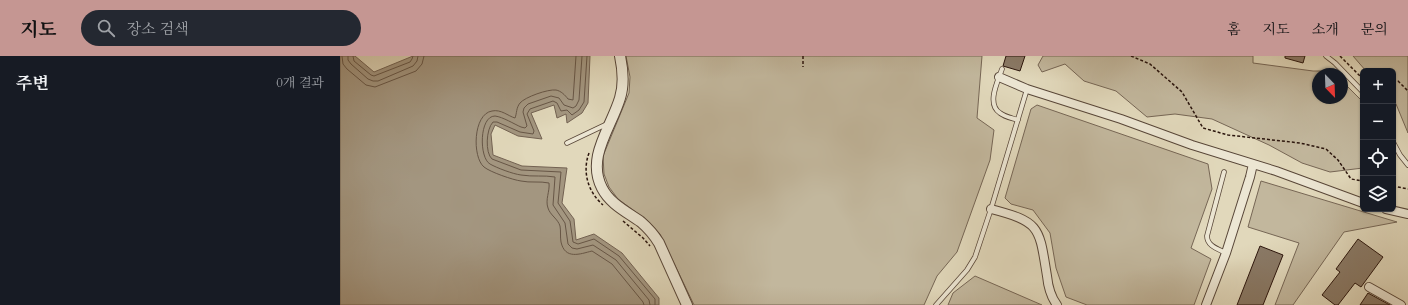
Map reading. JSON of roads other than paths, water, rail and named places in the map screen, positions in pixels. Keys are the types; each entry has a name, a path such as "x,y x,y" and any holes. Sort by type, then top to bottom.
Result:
{"street":[{"path":"620,56 623,80 622,90 598,153 597,172 599,181 607,197 642,223 654,235 687,305"},
{"path":"1000,73 1027,89 1121,118 1192,145 1276,171 1360,202"},
{"path":"1206,305 1226,253 1250,177 1252,164"},
{"path":"991,209 1022,218 1037,231 1042,242 1048,286 1057,305"},
{"path":"1396,212 1408,215"},
{"path":"1369,287 1401,305"}],"lane":[{"path":"1326,56 1335,63 1360,89"},
{"path":"1000,73 993,97 994,107 1001,114 1018,120"},
{"path":"936,305 975,257 1027,89"},
{"path":"567,144 609,123"},
{"path":"1396,148 1408,165"},
{"path":"1224,172 1207,240 1210,245 1226,253"}],"water":[{"path":"340,56 355,56 374,72 413,56 590,56 588,103 582,113 567,123 566,114 557,118 554,105 531,113 542,139 518,136 495,125 491,134 493,155 522,166 567,168 562,203 574,219 576,240 594,234 622,253 659,298 659,305 340,305"}]}
